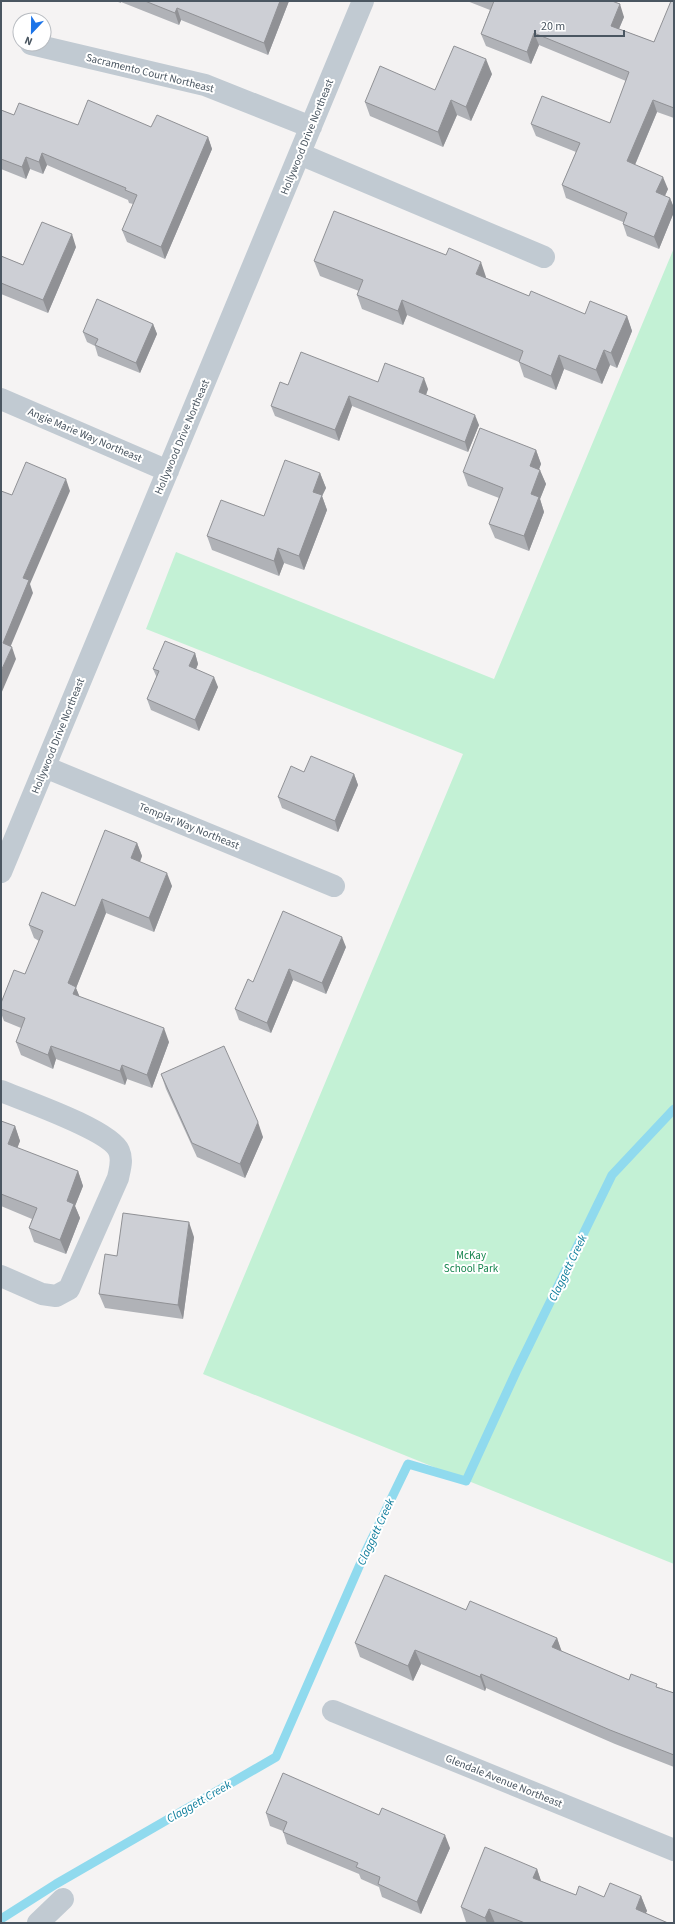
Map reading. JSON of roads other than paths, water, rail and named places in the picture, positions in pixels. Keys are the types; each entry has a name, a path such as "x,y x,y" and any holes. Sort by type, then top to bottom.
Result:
{"street":[{"name":"Hollywood Drive Northeast","path":"1,872 363,1"},
{"name":"Sacramento Court Northeast","path":"52,49 205,85 311,127"},
{"path":"300,154 544,257"},
{"name":"Angie Marie Way Northeast","path":"1,399 168,471"},
{"name":"Templar Way Northeast","path":"45,767 334,886"},
{"path":"1,1091 95,1130 118,1149 122,1160 118,1178 69,1289 56,1296 42,1294 1,1276"},
{"name":"Glendale Avenue Northeast","path":"333,1711 674,1850"},
{"path":"38,1923 62,1899"}],"waterway":[{"name":"Claggett Creek","path":"1,1919 56,1884 276,1757 365,1553 408,1464 466,1481 516,1372 612,1175 674,1109"}],"park label":[{"name":"McKay School Park","path":"471,1261"}]}
